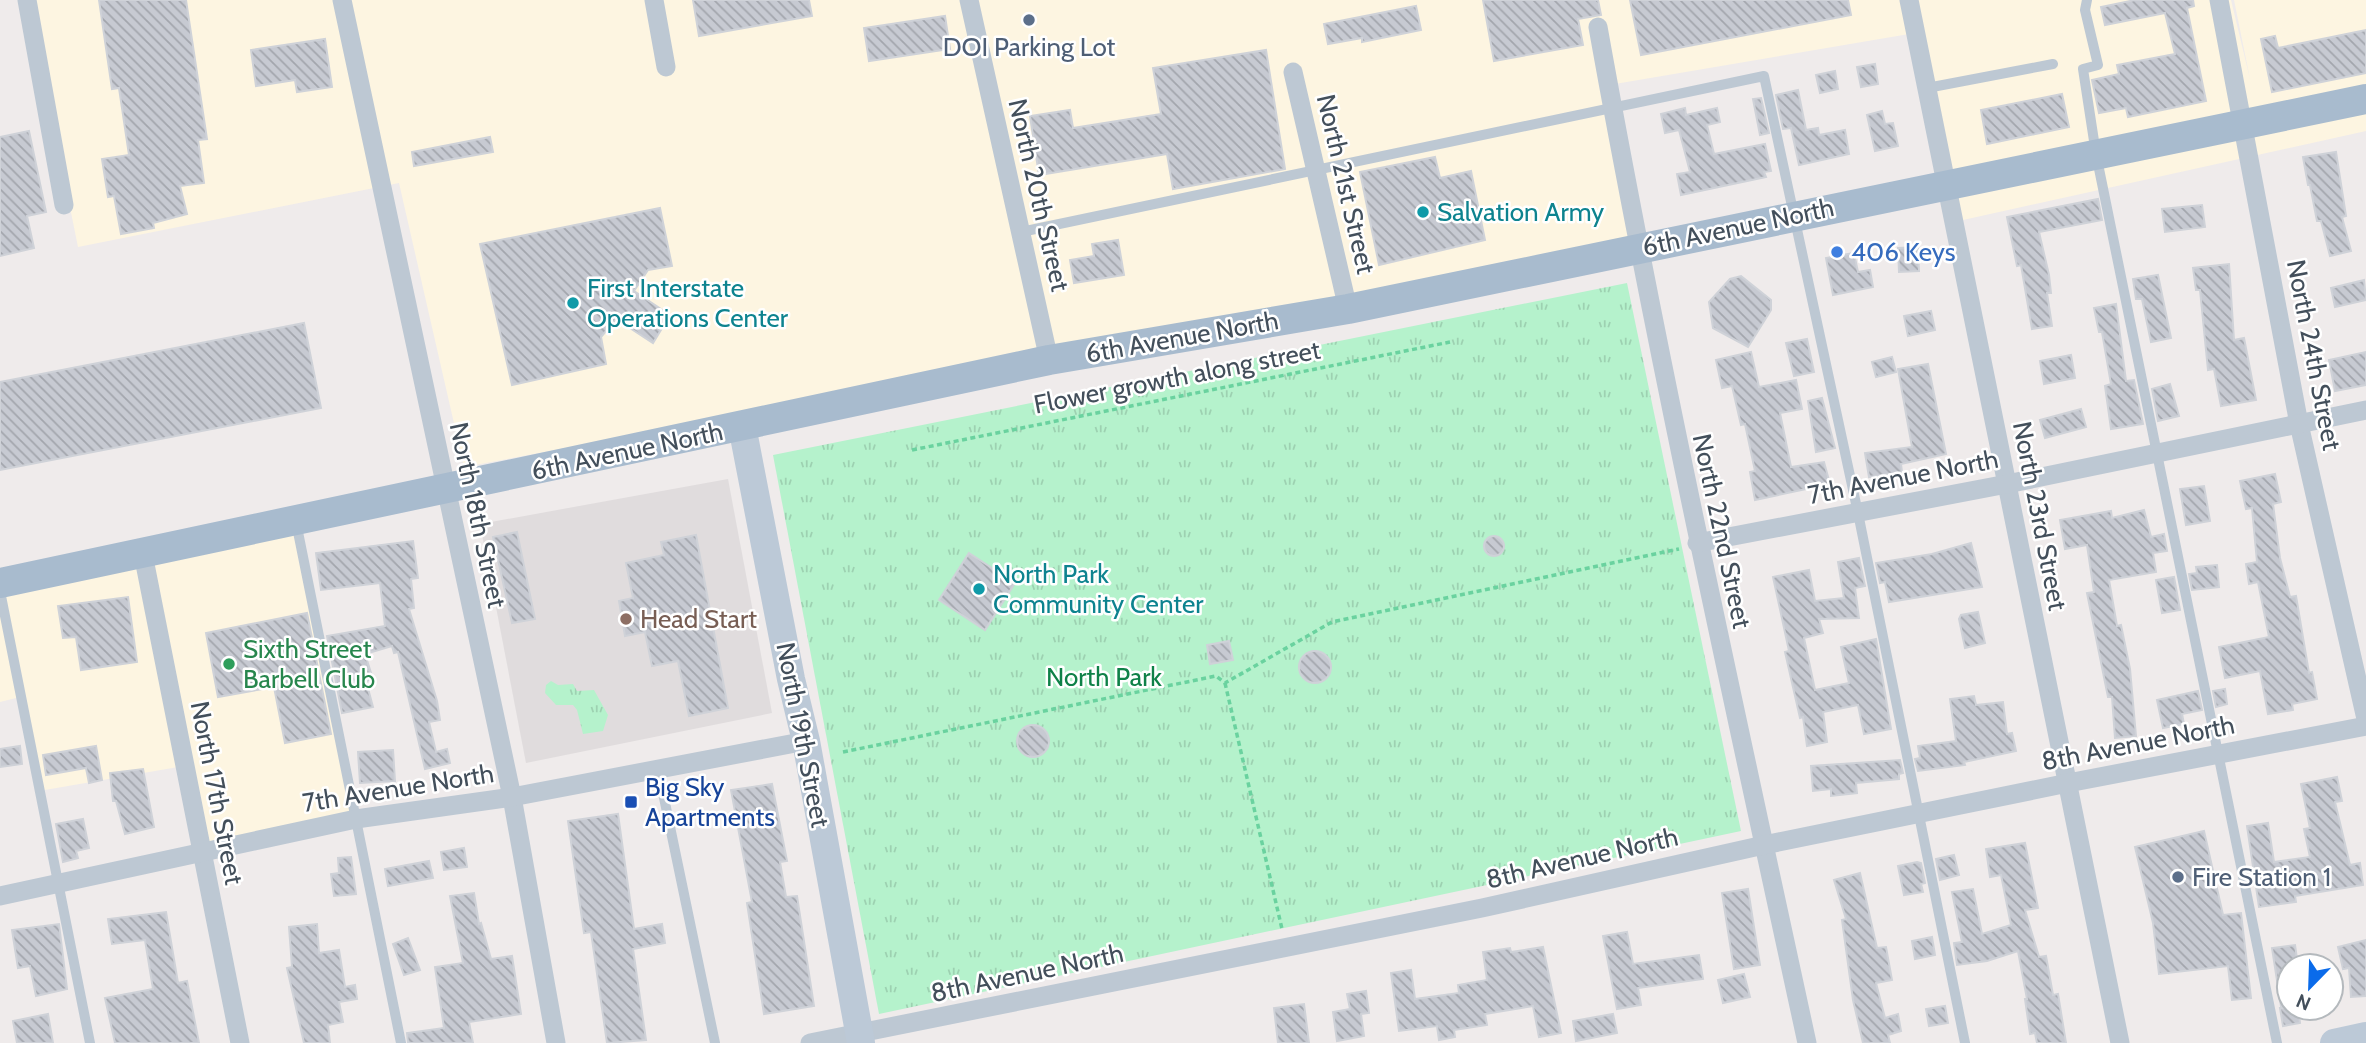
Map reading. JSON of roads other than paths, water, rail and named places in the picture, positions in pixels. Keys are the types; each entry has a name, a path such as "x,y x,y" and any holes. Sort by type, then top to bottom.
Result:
{"main road":[{"name":"6th Avenue North","path":"0,583 1049,360 1348,309 2366,99"}],"street":[{"path":"27,0 64,205"},
{"name":"North 18th Street","path":"342,0 512,797 556,1043"},
{"path":"654,0 666,67"},
{"name":"North 20th Street","path":"969,0 1049,360"},
{"name":"North 23rd Street","path":"1909,0 2120,1043"},
{"name":"North 24th Street","path":"2219,0 2299,424 2366,719"},
{"name":"North 22nd Street","path":"1598,27 1688,546 1764,845 1807,1043"},
{"name":"North 21st Street","path":"1293,72 1348,309"},
{"name":"7th Avenue North","path":"1688,546 2366,410"},
{"name":"North 19th Street","path":"742,426 791,679 806,741 861,1039"},
{"name":"North 17th Street","path":"143,554 240,1043"},
{"name":"8th Avenue North","path":"810,1043 861,1039 1482,908 1764,845 2366,726"},
{"name":"7th Avenue North","path":"0,896 356,819 512,797 806,741"},
{"path":"2334,1043 2366,1036"}],"lane":[{"path":"2087,0 2085,10 2098,65 2083,69 2096,155 2277,1043"},
{"path":"1927,88 2053,64"},
{"path":"1021,232 1315,168 1764,76 1858,513 1965,1043"},
{"path":"295,519 401,1043"},
{"path":"0,591 56,883 90,1043"},
{"path":"658,769 715,1043"}],"place":[{"name":"DOI Parking Lot","path":"1029,20"},
{"name":"Salvation Army","path":"1423,212"},
{"name":"406 Keys","path":"1837,252"},
{"name":"First Interstate Operations Center","path":"573,303"},
{"name":"North Park Community Center","path":"979,589"},
{"name":"Head Start","path":"626,619"},
{"name":"Sixth Street Barbell Club","path":"229,664"},
{"name":"Big Sky Apartments","path":"631,802"},
{"name":"Fire Station 1","path":"2178,877"}],"park label":[{"name":"North Park","path":"1104,677"}]}
